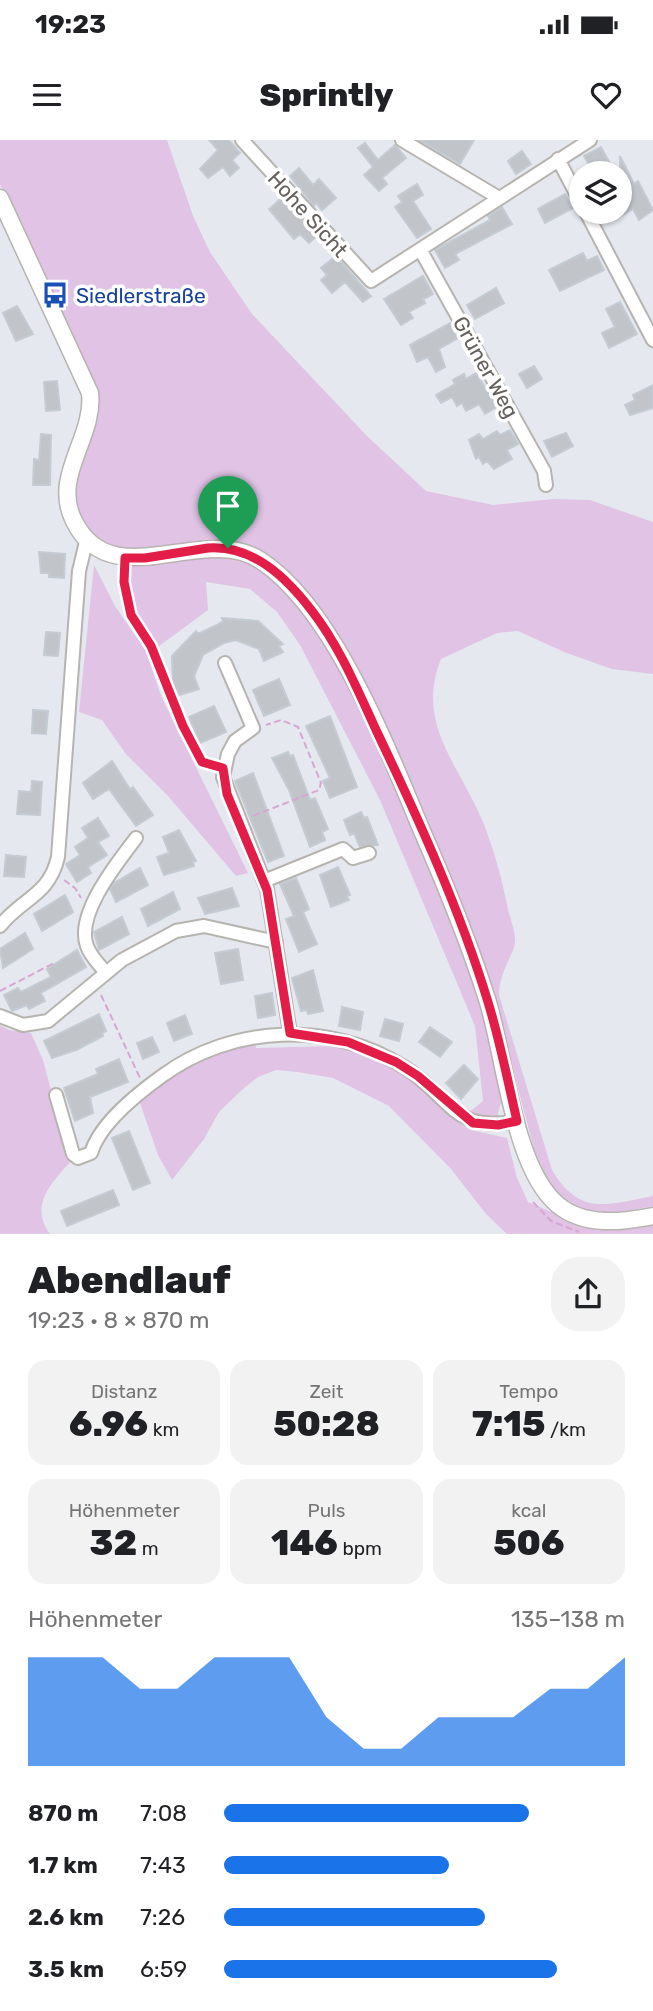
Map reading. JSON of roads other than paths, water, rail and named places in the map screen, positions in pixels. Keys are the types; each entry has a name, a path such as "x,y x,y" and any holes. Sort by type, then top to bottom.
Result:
{"street":[{"name":"Hohe Sicht","path":"243,140 371,281 377,280 421,251"},
{"path":"402,140 499,198"},
{"path":"421,251 590,140"},
{"path":"558,159 569,180"},
{"path":"0,198 90,393 89,420 67,486 71,515 87,538 125,558 145,558 218,547 240,551 263,562 287,582 320,622 343,661 393,764 457,914 488,1002 527,1157 540,1184 568,1212 604,1221 653,1216"},
{"path":"592,224 653,340"},
{"name":"Grüner Weg","path":"421,251 544,471 546,485"},
{"path":"0,926 43,890 54,873 58,857 81,552 87,538"},
{"path":"225,663 253,728 236,741 223,768 227,794 264,881 290,1033"},
{"path":"106,973 87,947 85,938 92,908 110,872 136,838"},
{"path":"264,881 343,849 353,858 369,853"},
{"path":"0,1016 23,1025 48,1021 106,973 163,936 187,929 223,928 276,942"},
{"path":"56,1095 73,1154 78,1158 91,1153 95,1139 147,1087 189,1058 227,1044 290,1033 348,1042 396,1062 418,1076 473,1123 498,1125 517,1121"}],"place":[{"name":"Siedlerstraße","path":"55,295"}]}
